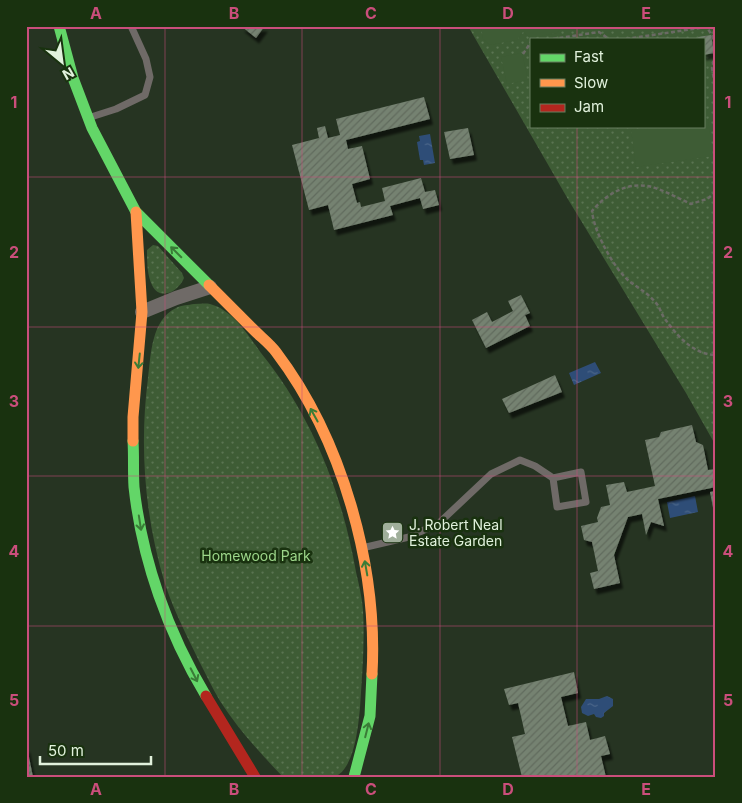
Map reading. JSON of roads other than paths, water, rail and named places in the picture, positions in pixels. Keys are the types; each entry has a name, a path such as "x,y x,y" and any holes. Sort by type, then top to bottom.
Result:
{"street":[{"path":"59,26 73,78 88,118 136,212 210,287 234,308 274,351 295,381 317,420 334,458 347,494 362,548 368,583 373,660 370,716 354,777"},
{"path":"136,212 142,312 133,417 134,486 143,541 156,587 178,642 199,684 256,777"},
{"path":"142,312 210,287"}],"lane":[{"path":"88,118 116,109 145,95 150,77 146,59 131,26"},
{"path":"362,548 409,537 439,523 491,474 520,460 535,466 553,478 581,472 586,502 557,507 553,478"}],"water":[{"path":"430,134 435,163 424,165 423,160 420,160 417,142 420,141 419,136"},
{"path":"595,362 601,373 574,385 569,373"},
{"path":"695,496 698,512 670,518 667,502"},
{"path":"607,696 613,699 613,706 604,713 604,716 601,718 596,717 594,714 588,716 582,713 581,707 586,699 599,699"}],"place":[{"name":"J. Robert Neal Estate Garden","path":"393,533"}],"park label":[{"name":"Homewood Park","path":"256,556"}]}
